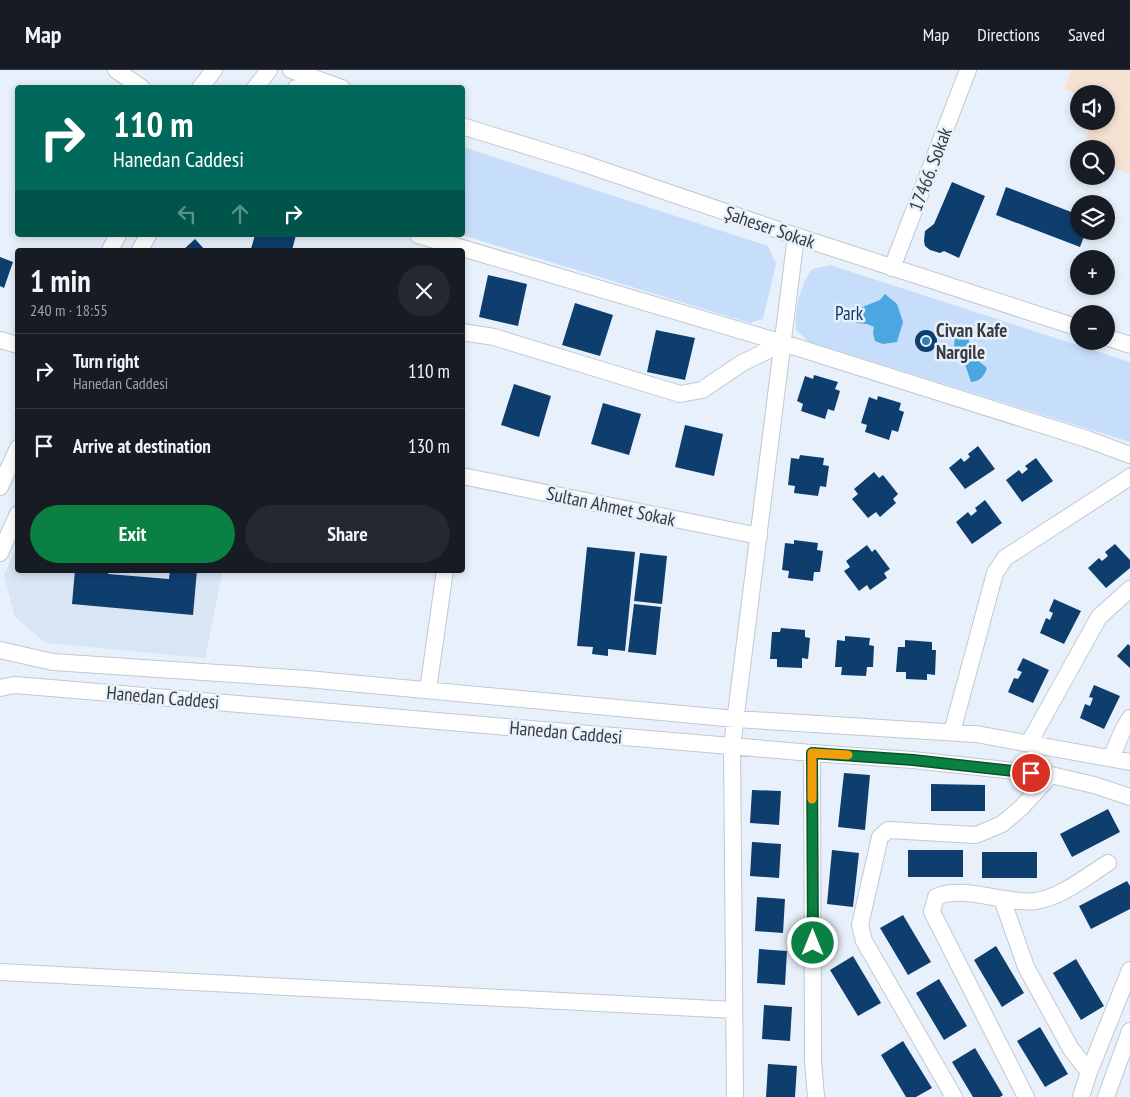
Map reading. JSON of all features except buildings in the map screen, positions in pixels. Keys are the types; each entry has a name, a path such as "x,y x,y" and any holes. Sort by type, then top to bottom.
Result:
{"street":[{"path":"116,70 138,85"},
{"path":"202,85 214,70"},
{"path":"257,85 269,70"},
{"path":"291,70 334,85"},
{"path":"318,70 338,85"},
{"name":"17466. Sokak","path":"892,268 968,70"},
{"name":"Şaheser Sokak","path":"465,127 582,163 892,268 1070,325"},
{"path":"735,1097 732,746 796,236"},
{"path":"425,237 462,248"},
{"path":"465,249 783,343 1087,439 1130,455"},
{"path":"465,332 494,337 680,394 702,390 742,362 783,343"},
{"path":"0,340 15,344"},
{"path":"1115,340 1130,345"},
{"path":"0,488 15,455"},
{"name":"Sultan Ahmet Sokak","path":"465,477 759,536"},
{"path":"952,732 995,573 1005,558 1130,477"},
{"path":"0,552 15,520"},
{"path":"428,690 445,573"},
{"path":"1029,744 1099,617 1130,590"},
{"name":"Hanedan Caddesi","path":"0,650 53,662 306,679 736,719 976,734 1130,762"},
{"name":"Hanedan Caddesi","path":"0,688 14,685 60,688 812,753 913,760 1051,775 1094,785 1130,797"},
{"path":"1111,758 1130,718"},
{"path":"812,753 813,1060 816,1097"},
{"path":"954,1097 864,941 860,925 880,837 888,830 976,835 1002,824 1022,807 1051,775"},
{"path":"1026,1097 932,912 936,897 945,893 987,896 1014,901 1034,901 1052,897 1108,863"},
{"path":"1002,899 1026,967 1071,1049 1089,1072"},
{"path":"1081,1097 1089,1072 1130,970"},
{"path":"0,972 734,1010"},
{"path":"1106,1097 1125,1060 1130,1031"}],"shaded area":[{"path":"1071,70 1130,70 1130,174 1115,169 1115,140 1085,140 1089,130 1115,130 1115,85 1070,85 1070,92 1064,90"},
{"path":"15,550 15,573 222,573 205,658 46,643 15,617 4,575"}],"green space":[{"path":"465,148 768,246 776,264 763,319 750,323 465,236"},
{"name":"Park","path":"830,265 1070,343 1070,350 1093,350 1130,362 1130,442 809,342 796,330 796,314 804,283 812,269"}],"water":[{"path":"885,294 897,304 903,322 897,342 883,344 875,341 874,327 856,323 853,318 855,310 880,300"},
{"path":"955,334 968,337 973,356 987,368 983,376 977,381 971,382 964,361 957,354 954,347"}],"slow traffic":[{"path":"812,799 812,753 848,755"}],"place":[{"name":"Civan Kafe Nargile","path":"926,341"}],"route":[{"path":"813,943 812,753 913,760 1031,773"}]}
